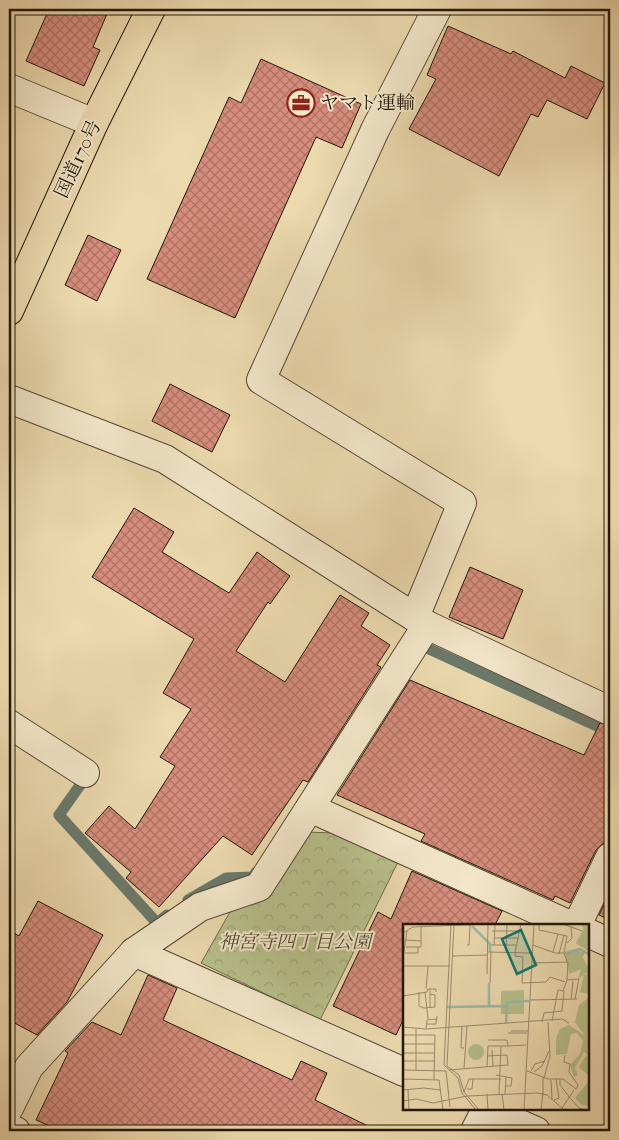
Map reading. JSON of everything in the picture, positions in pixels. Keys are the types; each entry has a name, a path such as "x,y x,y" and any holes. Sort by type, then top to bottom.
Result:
{"highway":[{"name":"国道170号","path":"9,311 94,123 151,9"}],"street":[{"path":"9,1108 29,1067 134,952 200,907 259,887 310,808 421,621 462,503 261,380 375,130 437,9"},
{"path":"9,88 94,123"},
{"path":"9,399 165,459 421,621 610,711"},
{"path":"9,724 85,773"},
{"path":"310,808 568,924"},
{"path":"577,924 610,857"},
{"path":"589,933 610,943"},
{"path":"134,952 403,1072"},
{"path":"475,1131 486,1110"},
{"path":"488,1110 536,1131"},
{"path":"9,1128 16,1131"}],"green space":[{"name":"神宮寺四丁目公園","path":"302,832 336,833 398,862 320,1020 201,963 230,912 260,896"}],"building":[{"path":"49,9 109,9 93,47 100,50 84,86 26,61"},
{"path":"448,26 511,54 513,51 565,78 571,66 605,83 587,119 547,100 538,117 531,114 499,176 409,129 436,79 427,75"},
{"path":"261,59 361,104 342,148 316,137 235,318 147,279 229,97 241,103"},
{"path":"88,235 121,250 97,301 65,285"},
{"path":"170,384 230,415 212,452 152,421"},
{"path":"134,508 174,532 162,552 229,593 257,552 290,576 270,604 268,602 236,651 285,682 340,595 369,613 361,626 390,645 377,665 381,667 308,782 303,780 252,855 223,836 159,907 126,878 131,872 85,833 109,806 135,829 175,766 160,757 191,709 163,693 194,639 92,577"},
{"path":"470,567 523,590 503,639 449,617"},
{"path":"410,680 584,755 600,723 610,726 610,842 602,844 596,850 570,903 555,896 553,900 421,841 425,834 337,795"},
{"path":"412,871 502,911 496,924 403,924 403,1020 396,1035 333,1006 378,912 391,919"},
{"path":"610,892 610,920 599,915"},
{"path":"38,901 103,935 67,1002 37,1035 9,1020 9,930 19,936"},
{"path":"148,975 177,988 163,1020 292,1080 301,1061 327,1073 315,1100 378,1131 61,1131 36,1120 68,1053 65,1051 92,1022 121,1035"}],"waterway":[{"path":"414,642 610,732"},
{"path":"88,774 59,815 157,923 167,915"},
{"path":"188,900 226,878 253,877 256,872"}],"place":[{"name":"ヤマト運輸","path":"301,103"}]}
